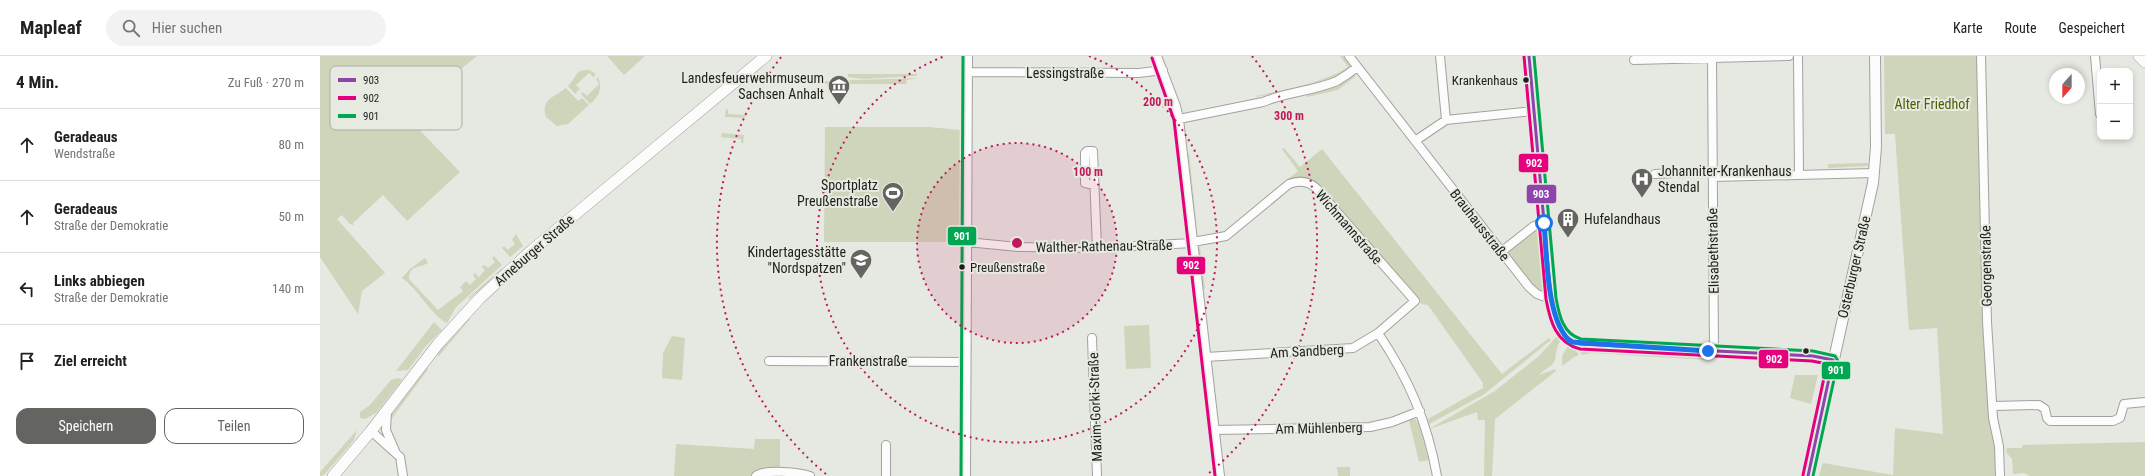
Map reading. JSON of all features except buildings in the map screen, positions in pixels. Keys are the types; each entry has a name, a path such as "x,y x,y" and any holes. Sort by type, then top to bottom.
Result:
{"main road":[{"name":"Arneburger Straße","path":"333,476 371,431 463,315 512,267 766,56"},
{"path":"2138,56 2145,62"}],"street":[{"path":"966,476 968,56"},
{"path":"1157,56 1176,106 1179,119 1220,476"},
{"name":"Brauhausstraße","path":"1349,56 1529,287 1537,294 1551,299"},
{"path":"1440,56 1446,120"},
{"path":"1530,56 1551,299 1556,321 1571,342 1813,356 1833,360"},
{"path":"1634,60 1789,56"},
{"path":"1798,56 1799,174"},
{"name":"Osterburger Straße","path":"1808,476 1874,173 1876,141 1875,56"},
{"name":"Georgenstraße","path":"1981,56 1987,322 1992,406 1999,446 2000,476"},
{"path":"2095,56 2099,104"},
{"name":"Elisabethstraße","path":"1712,57 1714,351"},
{"path":"1179,119 1263,102 1272,97 1330,84 1339,80 1357,67"},
{"name":"Lessingstraße","path":"968,72 1139,73 1163,70"},
{"path":"1415,141 1446,120 1534,111"},
{"path":"1655,174 1874,173"},
{"name":"Wichmannstraße","path":"1193,243 1226,236 1289,184 1299,181 1306,182 1316,188 1415,301"},
{"path":"1095,185 1097,248"},
{"path":"1501,252 1534,226 1544,223"},
{"name":"Walther-Rathenau-Straße","path":"967,242 1019,247 1097,248 1193,243"},
{"name":"Am Sandberg","path":"1206,357 1347,350 1357,347 1378,333 1415,301"},
{"path":"1378,333 1404,375 1420,411 1436,476"},
{"name":"Maxim-Gorki-Straße","path":"1092,338 1097,476"},
{"name":"Frankenstraße","path":"768,360 966,362"},
{"path":"1992,406 2039,405 2045,409 2047,418 2050,421 2113,421 2120,418 2124,404 2145,402"},
{"path":"387,410 386,430 396,452"},
{"name":"Am Mühlenberg","path":"1214,430 1370,427 1392,422 1420,411"},
{"path":"371,431 400,457 403,476"},
{"path":"886,445 886,476"},
{"path":"756,476 763,473 784,472 798,472 810,476"}],"green space":[{"path":"320,56 477,56 462,68 462,66 330,66 330,130 419,130 460,172 407,221 383,195 353,223 354,225 350,224 342,215 337,219 385,273 362,291 358,314 320,257"},
{"path":"607,56 645,56 624,75"},
{"path":"1340,56 1344,56 1350,66 1344,73 1328,81 1256,96 1315,82 1338,73 1348,67"},
{"name":"Alter Friedhof","path":"1884,56 1978,56 1984,336 1989,420 1995,449 1996,476 1819,476 1823,463 1893,475 1895,428 1943,434 1937,328 1909,330 1895,134 1885,134"},
{"path":"584,70 589,70 596,74 593,77 589,73 576,85 580,89 575,94 568,86 578,73"},
{"path":"917,72 917,75 915,76 863,79 848,77 848,74 915,74"},
{"path":"1354,74 1356,76 1338,90 1307,97 1306,93"},
{"path":"598,77 600,89 596,98 590,104 581,94 583,92 587,96 599,84 596,79"},
{"path":"919,78 907,80 906,84 785,84 800,82"},
{"path":"566,88 578,101 582,98 589,105 568,124 557,126 546,117 545,106 550,99"},
{"path":"726,109 728,109 728,114 746,115 745,118 725,117"},
{"name":"Sportplatz Preußenstraße","path":"825,127 929,127 960,130 963,128 963,181 961,182 963,185 962,242 824,242"},
{"path":"722,133 744,135 743,143 741,143 741,139 721,137"},
{"path":"1284,148 1300,167 1322,149 1502,374 1549,338 1551,340 1483,395 1429,424 1428,419 1483,388 1483,383 1428,305 1422,304 1316,182 1302,177 1277,188 1298,171 1282,149"},
{"path":"1189,153 1198,237 1188,154"},
{"path":"1868,163 1868,166 1828,168 1828,164"},
{"path":"1536,229 1540,232 1545,287 1541,291 1536,289 1509,254 1510,249"},
{"path":"516,234 523,246 510,257 502,248 504,246 508,250 515,244 512,240"},
{"path":"1200,247 1205,289 1203,289 1198,248"},
{"path":"494,256 502,265 456,307 447,323 436,315 414,289 402,278 410,269 425,258 428,263 413,269 409,274 409,279 438,310 463,291 460,287 466,281 470,285 476,279 473,275 475,273 479,277 485,270 482,267 484,265 488,268 495,262 492,258"},
{"path":"502,268 501,271 469,299 468,298"},
{"path":"469,318 470,319 438,357 438,352"},
{"path":"434,322 442,330 425,347 408,370 396,371"},
{"path":"1149,325 1151,368 1126,369 1124,326"},
{"path":"672,336 685,338 682,380 662,378 663,353"},
{"path":"1557,336 1561,340 1556,350 1554,362 1539,375 1555,369 1556,371 1495,419 1492,476 1484,476 1485,420 1478,420 1477,412 1429,429 1495,391 1539,356"},
{"path":"1568,346 1575,349 1579,355 1562,366 1562,356"},
{"path":"1581,347 1707,355 1707,360 1591,353 1582,355 1580,351"},
{"path":"1709,355 1791,359 1791,363 1709,358"},
{"path":"429,368 390,421 392,414 426,369"},
{"path":"1795,375 1818,375 1811,404 1790,398"},
{"path":"399,378 402,380 376,413 365,419 360,418 360,412 369,406 391,380"},
{"path":"1415,419 1419,424 1429,460 1419,462 1409,420"},
{"path":"357,430 354,440 324,475 320,476 320,472"},
{"path":"755,439 780,439 780,469 758,469 752,476 674,476 676,444 754,449"},
{"path":"2145,442 2145,476 2030,476 2024,473 2013,474 2012,459 2006,452 2007,448 2022,448 2022,445"},
{"path":"1337,467 1350,467 1350,476 1338,476"}],"transit line":[{"name":"901","path":"961,476 963,56"},
{"name":"902","path":"1524,56 1546,299 1552,323 1556,330 1565,342 1580,349 1812,361 1827,364 1803,475"},
{"name":"903","path":"1529,56 1551,299 1556,320 1567,337 1580,344 1813,356 1833,360"},
{"name":"901","path":"1534,56 1556,298 1560,317 1566,328 1570,333 1581,339 1813,351 1835,356 1838,361 1813,476"},
{"name":"902","path":"1152,58 1174,120 1215,476"},
{"name":"903","path":"1808,476 1833,360"}],"place":[{"name":"Krankenhaus","path":"1526,80"},
{"name":"Landesfeuerwehrmuseum Sachsen Anhalt","path":"839,106"},
{"name":"Johanniter-Krankenhaus Stendal","path":"1642,198"},
{"name":"Sportplatz Preußenstraße","path":"893,212"},
{"name":"Hufelandhaus","path":"1568,238"},
{"name":"Preußenstraße","path":"962,267"},
{"name":"Kindertagesstätte \"Nordspatzen\"","path":"861,280"}],"route":[{"path":"1544,223 1553,312 1560,329 1568,340 1580,344 1708,351"}]}
